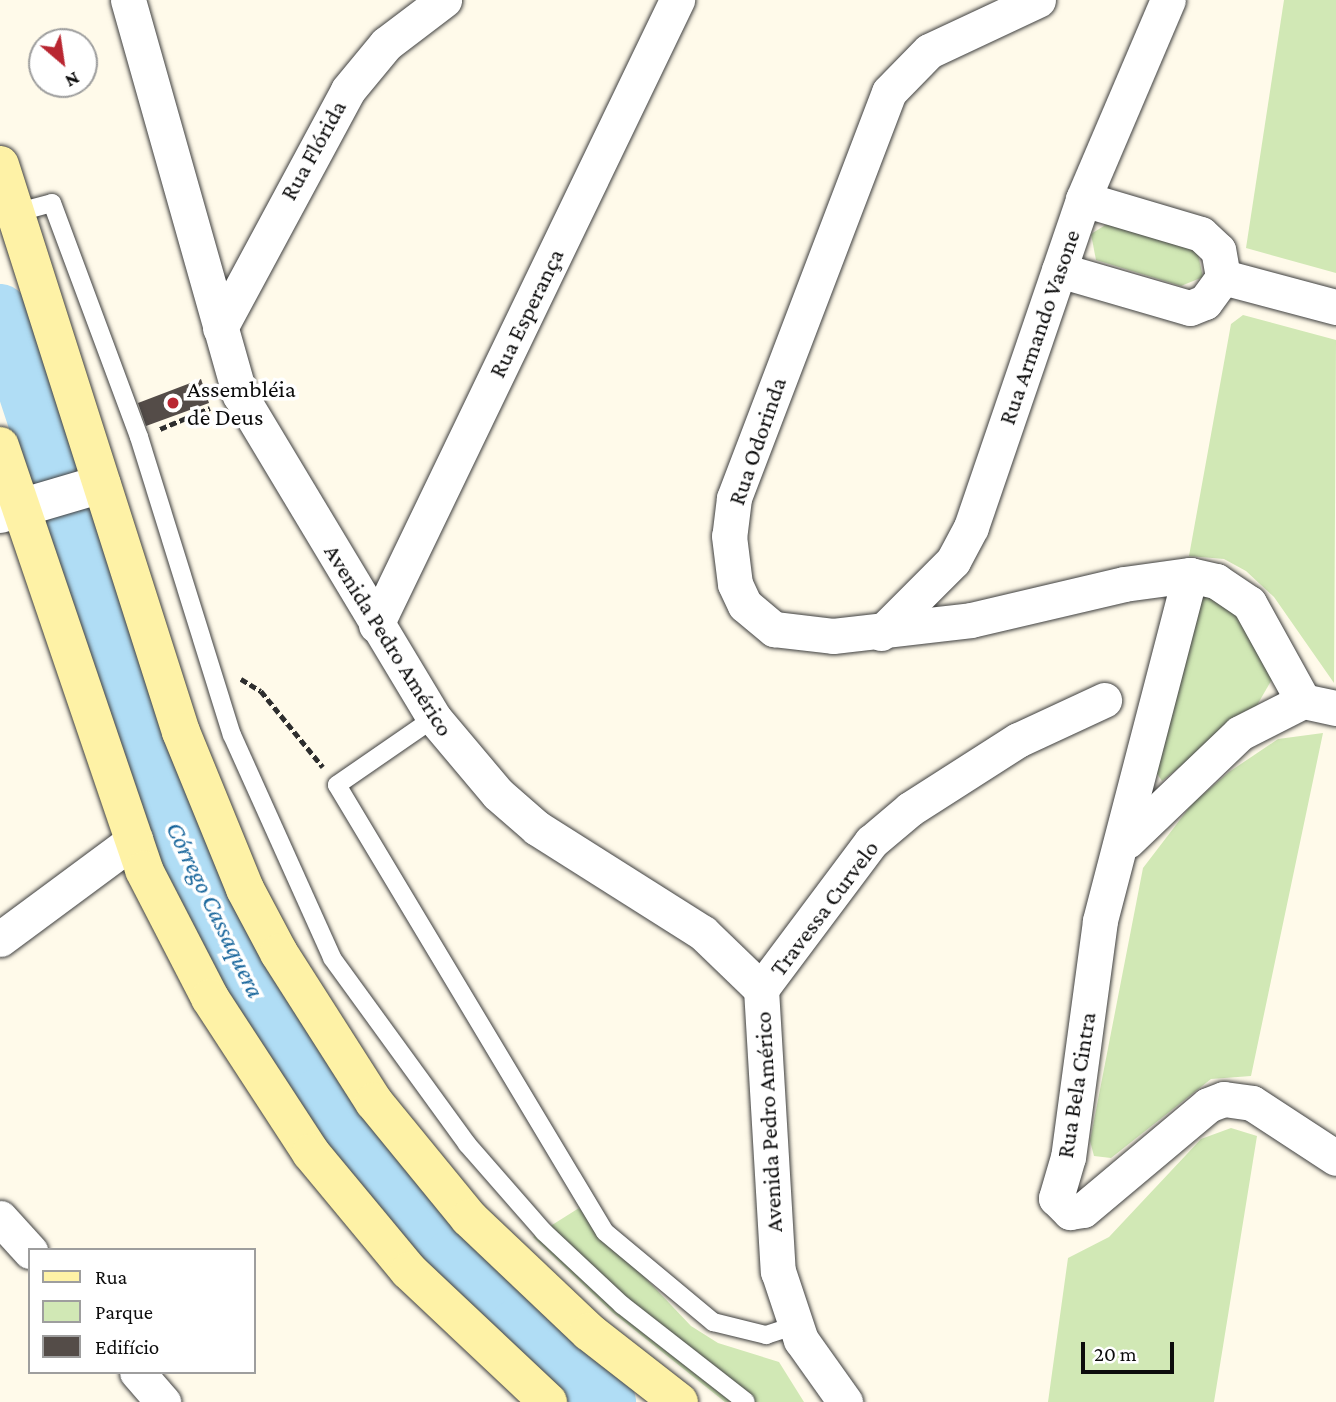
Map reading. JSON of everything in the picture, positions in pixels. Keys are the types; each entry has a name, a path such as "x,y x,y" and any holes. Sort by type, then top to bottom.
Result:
{"main road":[{"path":"0,165 15,213 51,500 135,839 209,998 311,1153 409,1271 548,1402"},
{"path":"0,446 51,500 181,732 245,889 344,1059 469,1218 589,1332 679,1402"}],"street":[{"name":"Avenida Pedro Américo","path":"128,0 240,396 434,718 499,794 537,828 703,933 761,989 772,1234 794,1326 845,1402"},
{"name":"Rua Flórida","path":"220,328 348,90 386,44 444,0"},
{"name":"Rua Esperança","path":"376,625 677,0"},
{"name":"Rua Odorinda","path":"1038,0 929,51 889,92 734,498 730,559 735,584 758,618 800,635 881,633 1190,575 1216,581 1249,603 1319,705"},
{"name":"Rua Armando Vasone","path":"881,633 953,561 971,527 1083,199 1168,0"},
{"path":"1059,270 1190,308 1205,302 1223,277 1218,250 1201,234 1083,199"},
{"path":"1223,277 1336,307"},
{"name":"Rua Bela Cintra","path":"1190,575 1125,843 1100,921 1068,1157 1058,1180 1062,1206 1083,1210 1208,1105 1224,1099 1252,1103 1336,1158"},
{"name":"Travessa Curvelo","path":"761,989 871,842 910,809 1018,740 1104,700"},
{"name":"Rua Bela Cintra","path":"1125,843 1240,733 1319,705"},
{"path":"0,939 135,839"},
{"path":"0,1217 28,1249"},
{"path":"139,1374 163,1402"}],"lane":[{"path":"15,213 52,203 139,437 208,666 285,863 331,958 421,1085 557,1245 746,1402"},
{"path":"434,718 337,785 605,1232 713,1322 766,1335 794,1326"}],"path":[{"path":"139,437 240,396"},
{"path":"208,666 261,691 337,785"}],"green space":[{"path":"1284,0 1336,0 1336,273 1246,248"},
{"path":"1107,224 1197,250 1203,277 1181,286 1096,260 1091,234"},
{"path":"1243,315 1336,340 1334,683 1274,597 1246,571 1224,559 1189,556 1231,324"},
{"path":"1204,594 1238,612 1275,674 1256,707 1162,781 1154,769 1190,606"},
{"path":"1323,733 1251,1076 1211,1079 1111,1158 1094,1156 1090,1141 1143,868 1192,804 1229,772 1278,739"},
{"path":"1231,1128 1257,1136 1214,1402 1048,1402 1068,1258 1109,1237 1201,1139"},
{"path":"579,1208 691,1326 718,1343 779,1362 804,1402 725,1402 612,1312 533,1237"}],"building":[{"name":"Assembléia de Deus","path":"201,379 209,403 146,426 138,403"}],"waterway":[{"name":"Córrego Cassaquera","path":"0,312 162,804 243,977 319,1096 450,1259 517,1327 608,1402"}],"place":[{"name":"Assembléia de Deus","path":"173,403"}]}
